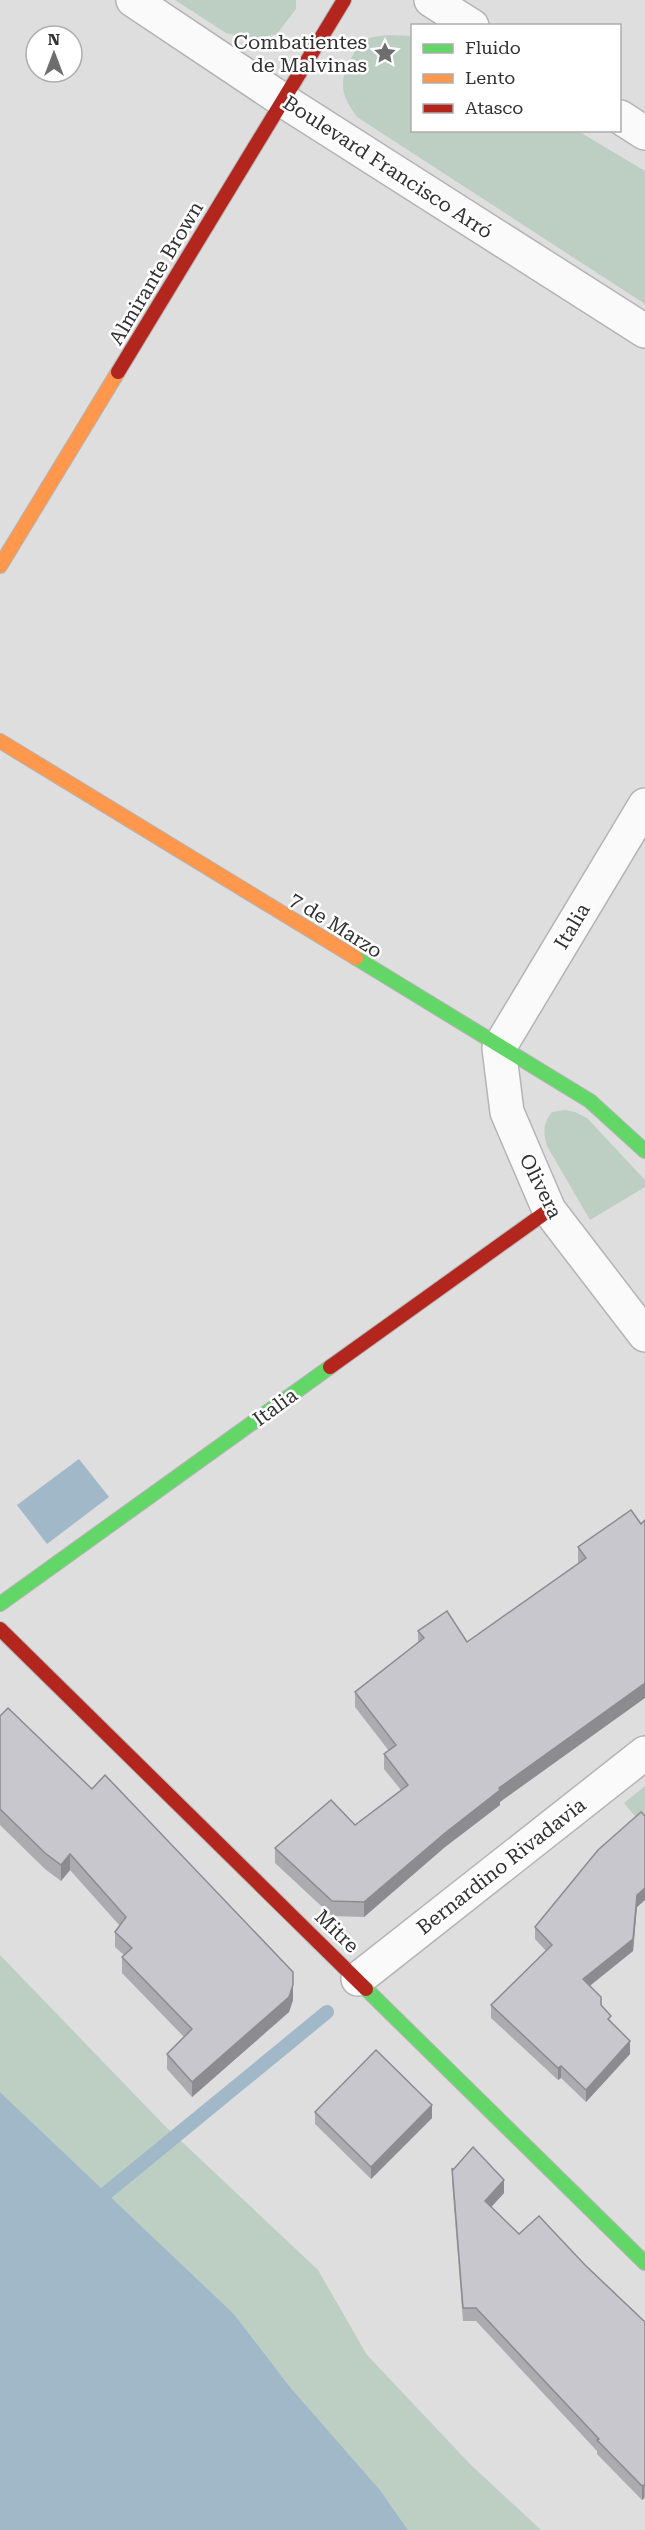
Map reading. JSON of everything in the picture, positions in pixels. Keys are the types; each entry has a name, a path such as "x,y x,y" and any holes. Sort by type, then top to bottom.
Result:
{"street":[{"name":"Boulevard Francisco Arró","path":"133,0 284,101 645,331"},
{"name":"Almirante Brown","path":"0,566 344,0"},
{"path":"431,0 469,24"},
{"path":"621,118 645,133"},
{"name":"7 de Marzo","path":"0,741 499,1048 590,1101 645,1151"},
{"name":"Italia","path":"499,1048 645,805"},
{"name":"Olivera","path":"499,1048 507,1112 549,1210 645,1335"},
{"name":"Italia","path":"0,1604 549,1210"},
{"name":"Mitre","path":"0,1629 645,2263"},
{"name":"Bernardino Rivadavia","path":"358,1979 645,1753"}],"green space":[{"path":"175,0 296,0 296,9 277,34 252,39 226,33"},
{"path":"411,36 411,132 580,132 645,171 645,304 357,117 344,93 343,79 354,53 362,43 372,37"},
{"path":"565,1110 587,1118 645,1180 645,1187 590,1220 547,1146 544,1132 549,1116 552,1112"},
{"path":"645,1786 645,1828 624,1803"},
{"path":"0,1955 163,2124 318,2270 367,2355 471,2465 541,2530 408,2530 380,2490 290,2387 234,2314 0,2092"}],"water":[{"path":"79,1459 109,1497 47,1544 17,1505"},
{"path":"0,2092 234,2314 290,2387 380,2490 408,2530 0,2530"}],"building":[{"path":"631,1510 641,1524 645,1520 645,1683 499,1788 500,1790 364,1902 332,1901 275,1848 331,1800 355,1825 408,1785 384,1754 396,1745 355,1692 424,1638 418,1631 447,1611 467,1642 586,1558 578,1547"},
{"path":"8,1708 92,1789 105,1775 293,1972 293,1985 289,1997 192,2082 167,2054 192,2029 122,1957 132,1948 115,1932 126,1917 70,1854 61,1865 45,1853 0,1809 0,1716"},
{"path":"641,1812 645,1816 645,1888 637,1895 633,1939 583,1979 601,1997 601,2005 611,2016 608,2019 630,2041 586,2090 561,2066 558,2068 491,2005 552,1945 535,1927 598,1850"},
{"path":"376,2050 432,2105 371,2167 315,2112"},
{"path":"473,2147 504,2180 485,2201 519,2234 539,2216 585,2265 645,2322 645,2485 642,2486 597,2440 599,2439 476,2308 463,2308 452,2168 453,2170"}],"waterway":[{"path":"105,2194 327,2012"}],"traffic: fast":[{"path":"356,958 590,1101 645,1151"},
{"path":"0,1604 330,1367"},
{"path":"366,1989 645,2263"}],"traffic: slow":[{"path":"0,566 118,372"},
{"path":"0,741 356,958"}],"traffic: jam":[{"path":"118,372 344,0"},
{"path":"330,1367 549,1210"},
{"path":"0,1629 366,1989"}],"place":[{"name":"Combatientes de Malvinas","path":"385,53"}]}
